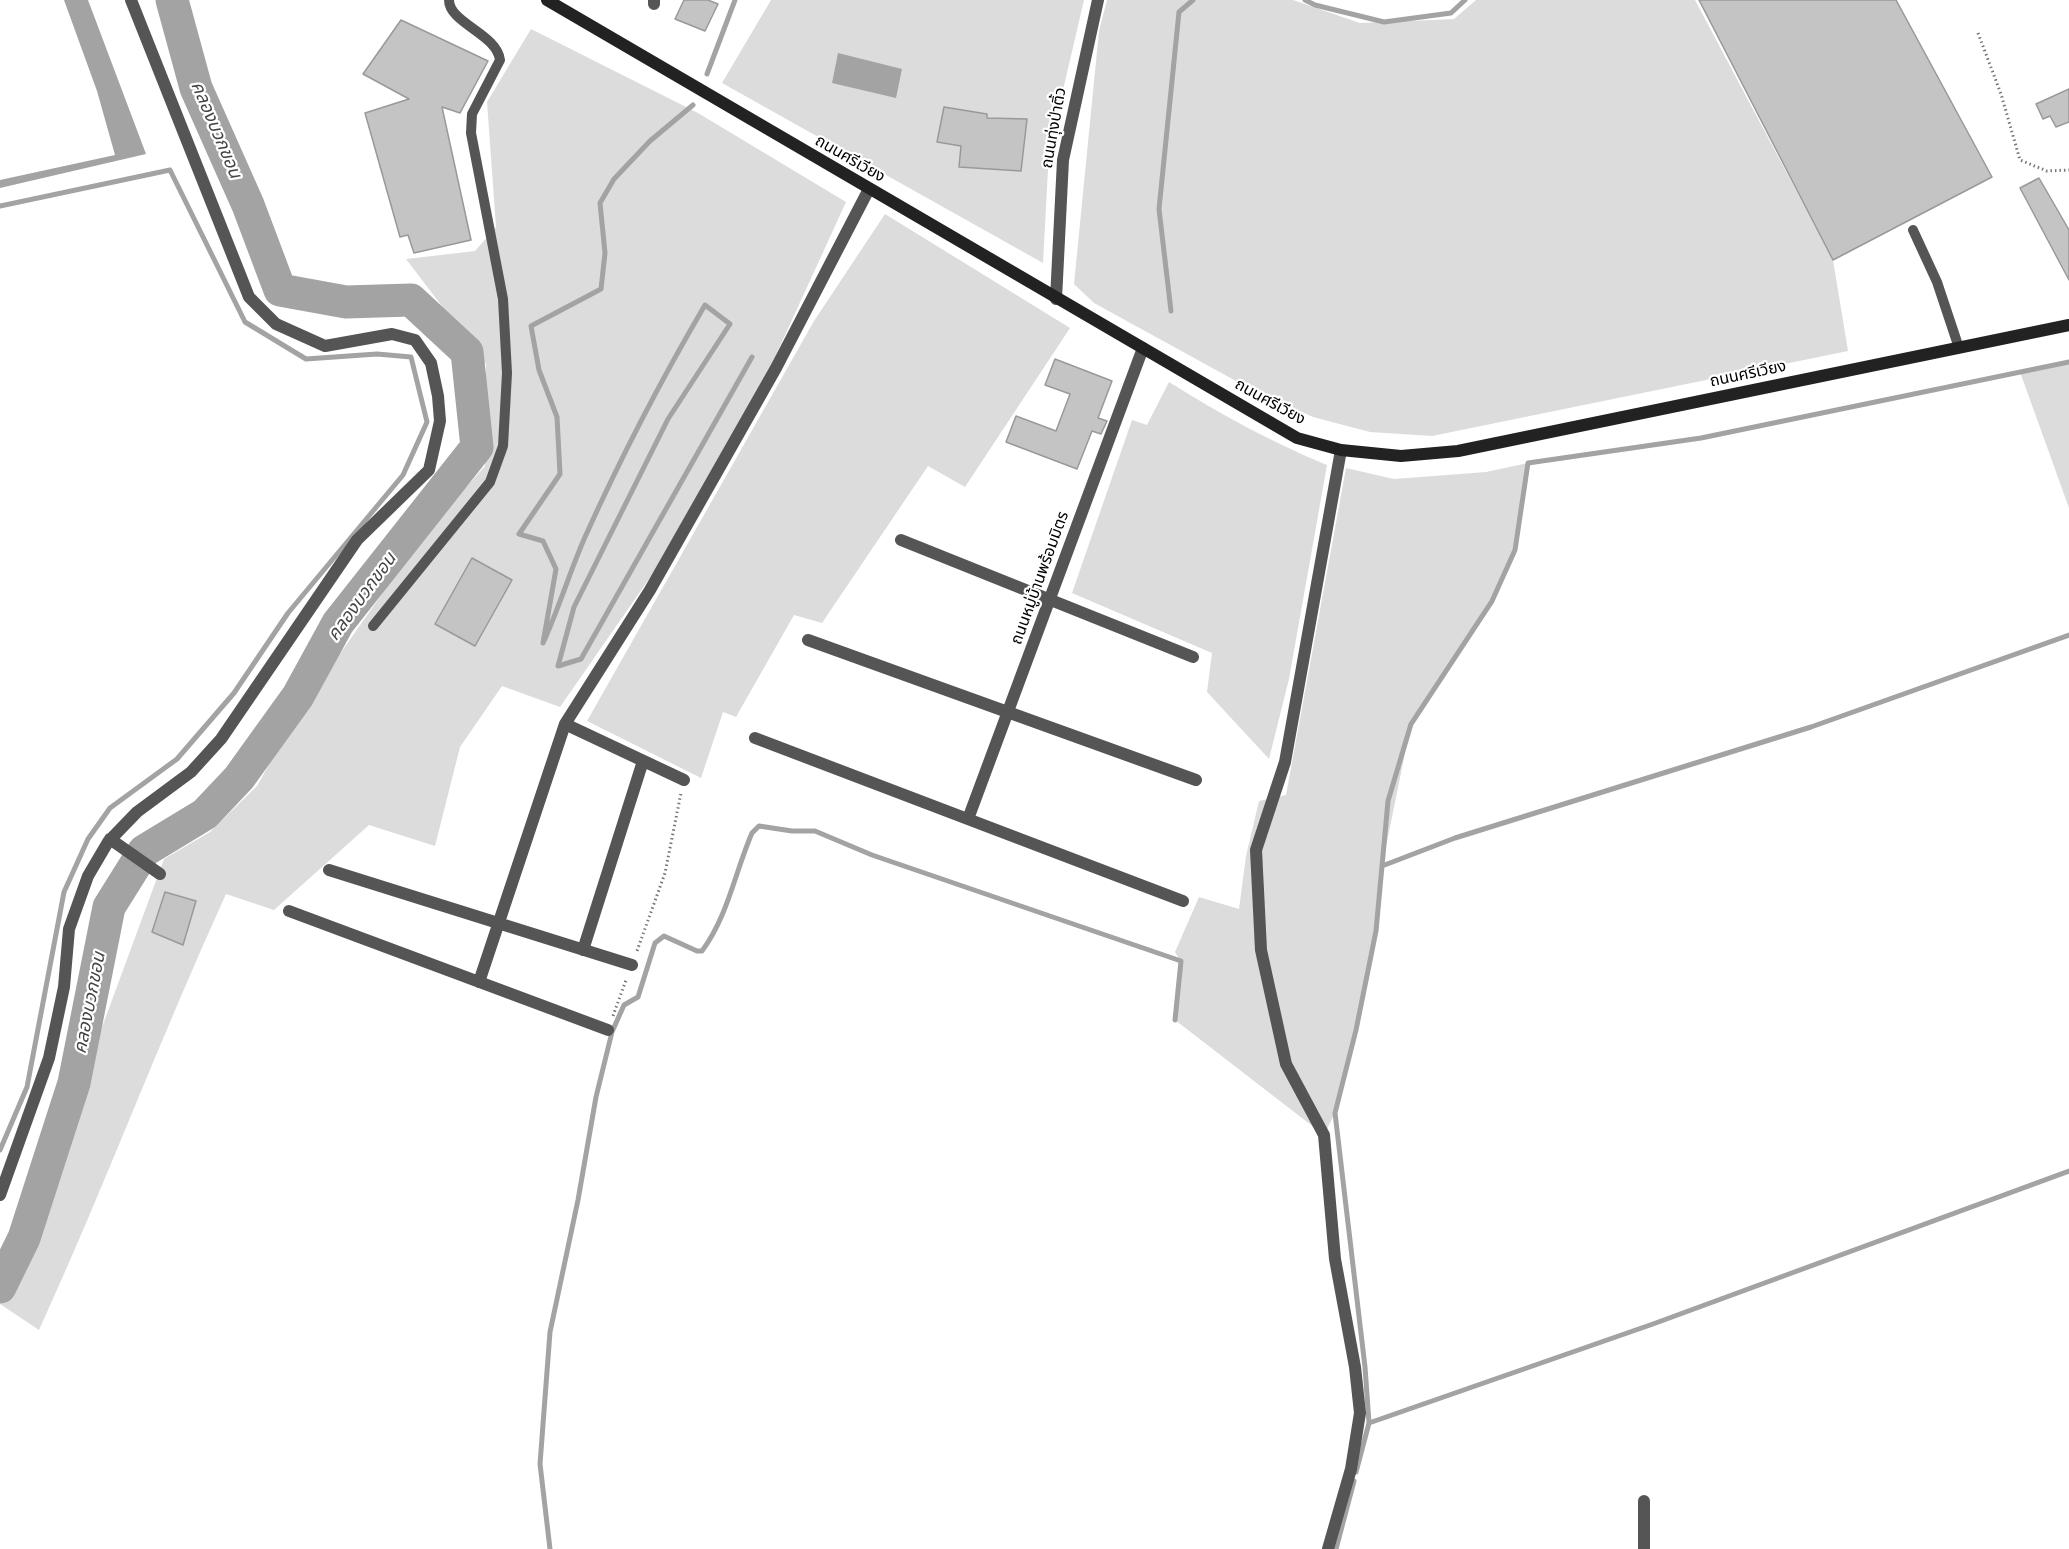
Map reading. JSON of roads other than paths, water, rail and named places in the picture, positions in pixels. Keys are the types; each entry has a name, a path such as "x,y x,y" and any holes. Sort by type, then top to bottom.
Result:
{"main road":[{"name":"ถนนศรีเวียง","path":"547,0 1297,438 1341,450 1401,456 1458,451 2069,325"}],"street":[{"path":"0,1195 50,1058 64,987 69,929 88,876 110,839 137,812 191,772 221,739 357,540 429,470 440,421 438,396 431,363 415,340 392,334 325,346 276,324 249,297 131,0"},
{"name":"ถนนทุ่งป่าติ้ว","path":"1056,299 1063,160 1098,0"},
{"path":"479,982 565,724 651,590 776,368 869,189"},
{"name":"ถนนหมู่บ้านพร้อมมิตร","path":"968,819 1143,348"},
{"path":"1328,1549 1351,1469 1360,1413 1355,1367 1335,1259 1324,1135 1286,1064 1261,950 1256,850 1285,762 1341,450"},
{"path":"901,540 1193,657"},
{"path":"808,640 1196,780"},
{"path":"565,724 684,780"},
{"path":"755,738 1183,901"},
{"path":"583,950 643,760"},
{"path":"110,839 160,874"},
{"path":"329,870 632,965"},
{"path":"289,911 608,1030"},
{"path":"1644,1501 1644,1549"}],"lane":[{"path":"373,626 490,482 503,446 507,372 503,299 471,133 472,114 500,60 492,45 451,10 449,0"},
{"path":"1913,230 1936,282 1959,348"}],"waterway":[{"name":"คลองบวกขอน","path":"0,1287 24,1238 74,1083 109,907 144,851 205,814 239,778 298,696 338,623 477,447 467,352 411,300 346,302 280,290 248,205 196,88 172,0"},
{"path":"707,74 735,0"},
{"path":"1171,311 1159,209 1179,12 1193,0"},
{"path":"1305,0 1315,5 1384,22 1451,13 1465,0"},
{"path":"693,105 650,141 614,179 600,203 605,253 601,289 531,326 539,370 557,417 560,474 519,534 543,541 556,569 543,643 580,550 613,478 657,390 705,305 730,324 668,419 574,607 558,666 581,659 752,357"},
{"path":"0,206 170,170 245,322 306,359 377,354 411,357 427,422 403,475 288,613 234,693 177,759 110,808 88,839 64,892 27,1087 0,1150"},
{"path":"1356,1472 1369,1423 1365,1367 1335,1113 1356,1030 1376,931 1388,801 1411,724 1492,601 1515,550 1528,463 1701,438 2069,362"},
{"path":"1382,866 1455,838 1811,727 2069,635"},
{"path":"550,1549 540,1464 550,1332 578,1200 596,1097 612,1032 624,1005 638,997 655,943 664,936 697,951 702,951 725,909 752,833 759,826 792,831 815,831 872,855 1181,961 1175,1020"},
{"path":"1369,1423 1653,1324 2069,1171"},
{"path":"1336,1549 1354,1481"}]}
